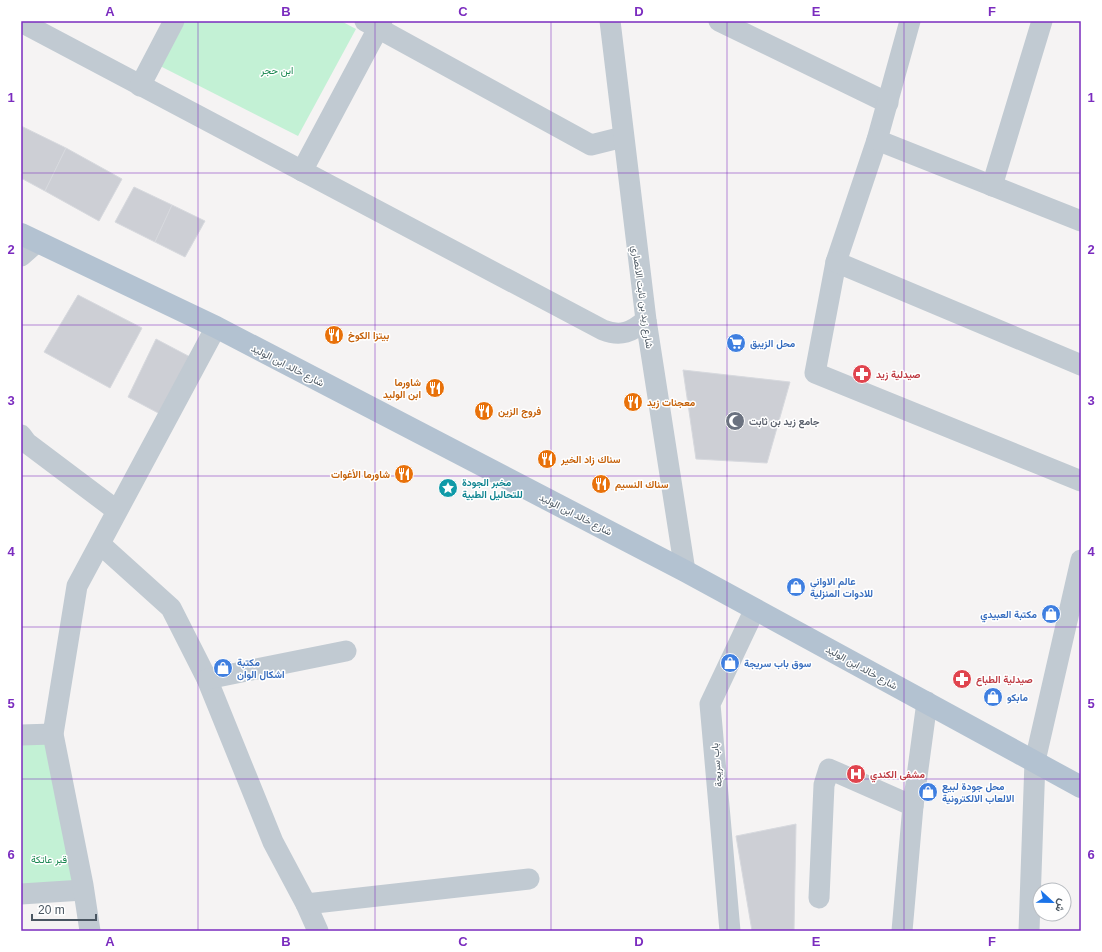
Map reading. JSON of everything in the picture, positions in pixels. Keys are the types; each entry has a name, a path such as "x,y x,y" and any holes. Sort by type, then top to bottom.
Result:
{"main road":[{"name":"شارع خالد ابن الوليد","path":"26,244 216,327 686,571 1081,787"}],"street":[{"path":"140,86 174,21"},
{"name":"شارع زيد بن ثابت الانصاري","path":"610,21 646,320 686,571"},
{"path":"720,21 888,103"},
{"path":"910,21 877,140 836,262 815,373 1081,481"},
{"path":"992,186 1042,21"},
{"path":"21,22 603,330 612,334 624,334 634,330 646,320"},
{"path":"302,171 375,23 591,145 623,137"},
{"path":"877,140 1081,221"},
{"path":"836,262 1081,365"},
{"path":"90,931 84,890 53,734 77,586 100,544 116,510 216,327"},
{"path":"23,443 116,510"},
{"path":"100,544 170,608 207,679 273,842 306,904 318,931"},
{"path":"1029,931 1035,761 1081,560"},
{"name":"باب سريجة","path":"730,931 710,704 755,609"},
{"path":"207,679 346,651"},
{"path":"902,931 913,806 927,702"},
{"path":"21,736 53,734"},
{"path":"819,898 824,785 829,769 913,806"},
{"path":"306,904 529,879"},
{"path":"21,894 84,890"}],"green space":[{"name":"ابن حجر","path":"185,21 341,21 356,29 298,136 160,66"},
{"name":"قبر عاتكة","path":"21,738 54,738 83,885 21,892"}],"building":[{"path":"21,126 66,148 45,191 21,178"},
{"path":"66,148 122,179 99,221 45,191"},
{"path":"134,187 172,205 155,242 115,222"},
{"path":"172,205 205,221 185,257 155,242"},
{"path":"78,295 142,328 110,388 44,352"},
{"path":"156,339 192,358 162,415 128,397"},
{"name":"جامع زيد بن ثابت","path":"683,370 790,382 767,463 696,459"},
{"path":"796,824 794,931 752,931 736,836"}],"place":[{"name":"بيتزا الكوخ","path":"334,335"},
{"name":"محل الزيبق","path":"736,343"},
{"name":"صيدلية زيد","path":"862,374"},
{"name":"شاورما ابن الوليد","path":"435,388"},
{"name":"معجنات زيد","path":"633,402"},
{"name":"فروج الزين","path":"484,411"},
{"name":"جامع زيد بن ثابت","path":"735,421"},
{"name":"سناك زاد الخير","path":"547,459"},
{"name":"شاورما الأغوات","path":"404,474"},
{"name":"سناك النسيم","path":"601,484"},
{"name":"مخبر الجودة للتحاليل الطبية","path":"448,488"},
{"name":"عالم الاواني للادوات المنزلية","path":"796,587"},
{"name":"مكتبة العبيدي","path":"1051,614"},
{"name":"سوق باب سريجة","path":"730,663"},
{"name":"مكتبة اشكال الوان","path":"223,668"},
{"name":"صيدلية الطباع","path":"962,679"},
{"name":"مابكو","path":"993,697"},
{"name":"مشفى الكندي","path":"856,774"},
{"name":"محل جودة لبيع الالعاب الالكترونية","path":"928,792"}]}
